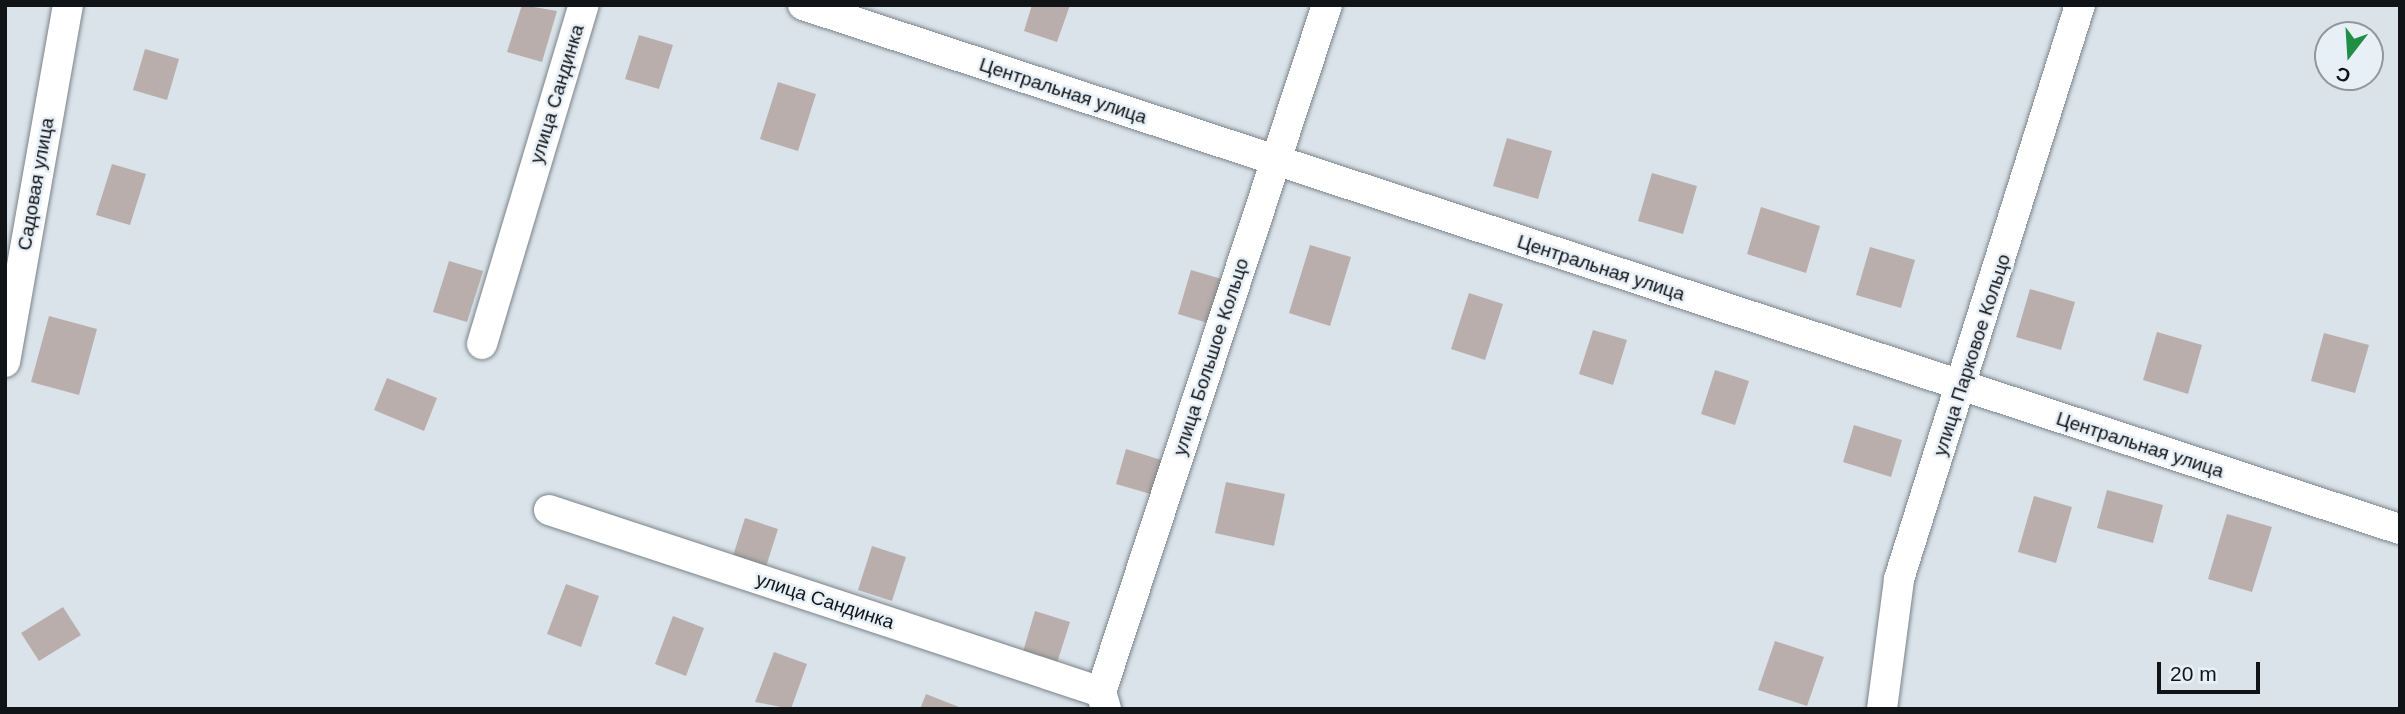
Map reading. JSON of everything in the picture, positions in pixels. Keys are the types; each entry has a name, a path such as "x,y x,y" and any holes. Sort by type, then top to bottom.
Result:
{"street":[{"name":"Садовая улица","path":"5,362 68,5"},
{"name":"улица Сандинка","path":"482,344 584,5"},
{"name":"Центральная улица","path":"803,5 1962,388 2400,529"},
{"name":"улица Большое Кольцо","path":"1104,701 1326,5"},
{"name":"улица Парковое Кольцо","path":"1882,709 1899,579 1962,388 2080,5"},
{"name":"улица Сандинка","path":"549,510 1104,701"}],"building":[{"path":"522,5 557,11 542,62 507,52"},
{"path":"1032,5 1070,5 1057,42 1024,31"},
{"path":"639,35 673,45 659,89 625,79"},
{"path":"145,49 179,59 167,100 133,90"},
{"path":"778,82 816,94 798,151 760,139"},
{"path":"1507,138 1552,151 1538,199 1493,186"},
{"path":"112,164 146,174 130,225 96,215"},
{"path":"1652,173 1697,186 1683,234 1638,221"},
{"path":"1761,207 1820,226 1806,273 1747,254"},
{"path":"1310,245 1351,257 1330,326 1289,313"},
{"path":"1870,247 1915,260 1901,308 1856,295"},
{"path":"449,261 483,271 467,322 433,312"},
{"path":"1191,270 1225,280 1211,324 1178,314"},
{"path":"2030,289 2075,302 2061,350 2016,337"},
{"path":"1469,293 1503,304 1485,360 1451,349"},
{"path":"49,316 97,329 79,395 31,382"},
{"path":"1593,330 1627,340 1613,385 1579,374"},
{"path":"2157,332 2202,345 2188,394 2143,380"},
{"path":"2324,333 2369,345 2355,393 2311,381"},
{"path":"1715,370 1749,381 1735,425 1701,414"},
{"path":"387,378 437,398 424,431 374,410"},
{"path":"1854,425 1902,440 1891,477 1843,462"},
{"path":"1126,449 1171,463 1161,497 1116,484"},
{"path":"1226,482 1285,494 1274,546 1215,533"},
{"path":"2107,490 2163,505 2153,543 2097,528"},
{"path":"2034,496 2072,507 2056,563 2018,552"},
{"path":"2227,514 2272,527 2252,592 2208,579"},
{"path":"745,518 778,529 764,573 731,562"},
{"path":"872,546 906,557 892,601 858,590"},
{"path":"566,584 599,596 581,647 547,634"},
{"path":"63,607 81,635 39,661 21,633"},
{"path":"1035,611 1070,622 1056,666 1022,655"},
{"path":"673,616 704,628 686,676 655,664"},
{"path":"1775,641 1824,657 1807,706 1758,690"},
{"path":"774,652 807,664 791,709 755,702"},
{"path":"926,694 959,707 920,709"}]}
